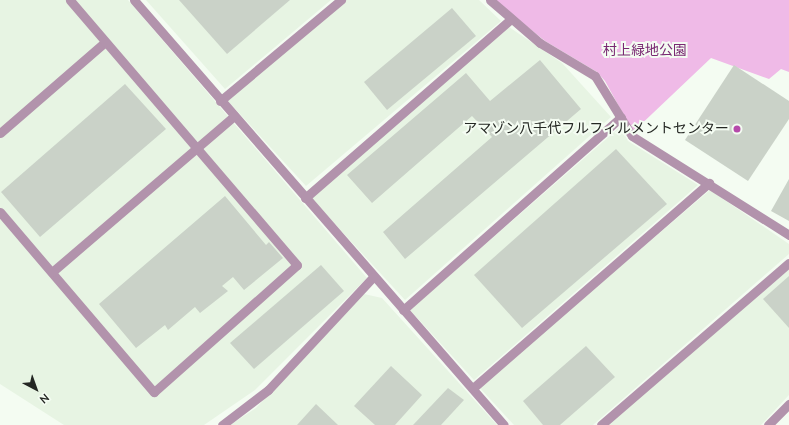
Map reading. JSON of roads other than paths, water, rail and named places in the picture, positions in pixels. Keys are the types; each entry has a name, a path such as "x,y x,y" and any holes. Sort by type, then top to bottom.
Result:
{"street":[{"path":"0,212 154,392 297,266 70,0"},
{"path":"134,0 220,101 504,425"},
{"path":"220,101 341,0"},
{"path":"490,0 540,43 595,76 632,136 710,183 747,211 789,235"},
{"path":"305,198 511,18"},
{"path":"0,133 105,42"},
{"path":"52,272 234,116"},
{"path":"403,310 621,117"},
{"path":"473,388 710,183"},
{"path":"601,425 789,263"},
{"path":"222,425 268,390 374,277"},
{"path":"768,425 789,404"}],"place":[{"name":"アマゾン八千代フルフィルメントセンター","path":"737,129"}],"park label":[{"name":"村上緑地公園","path":"645,51"}]}
